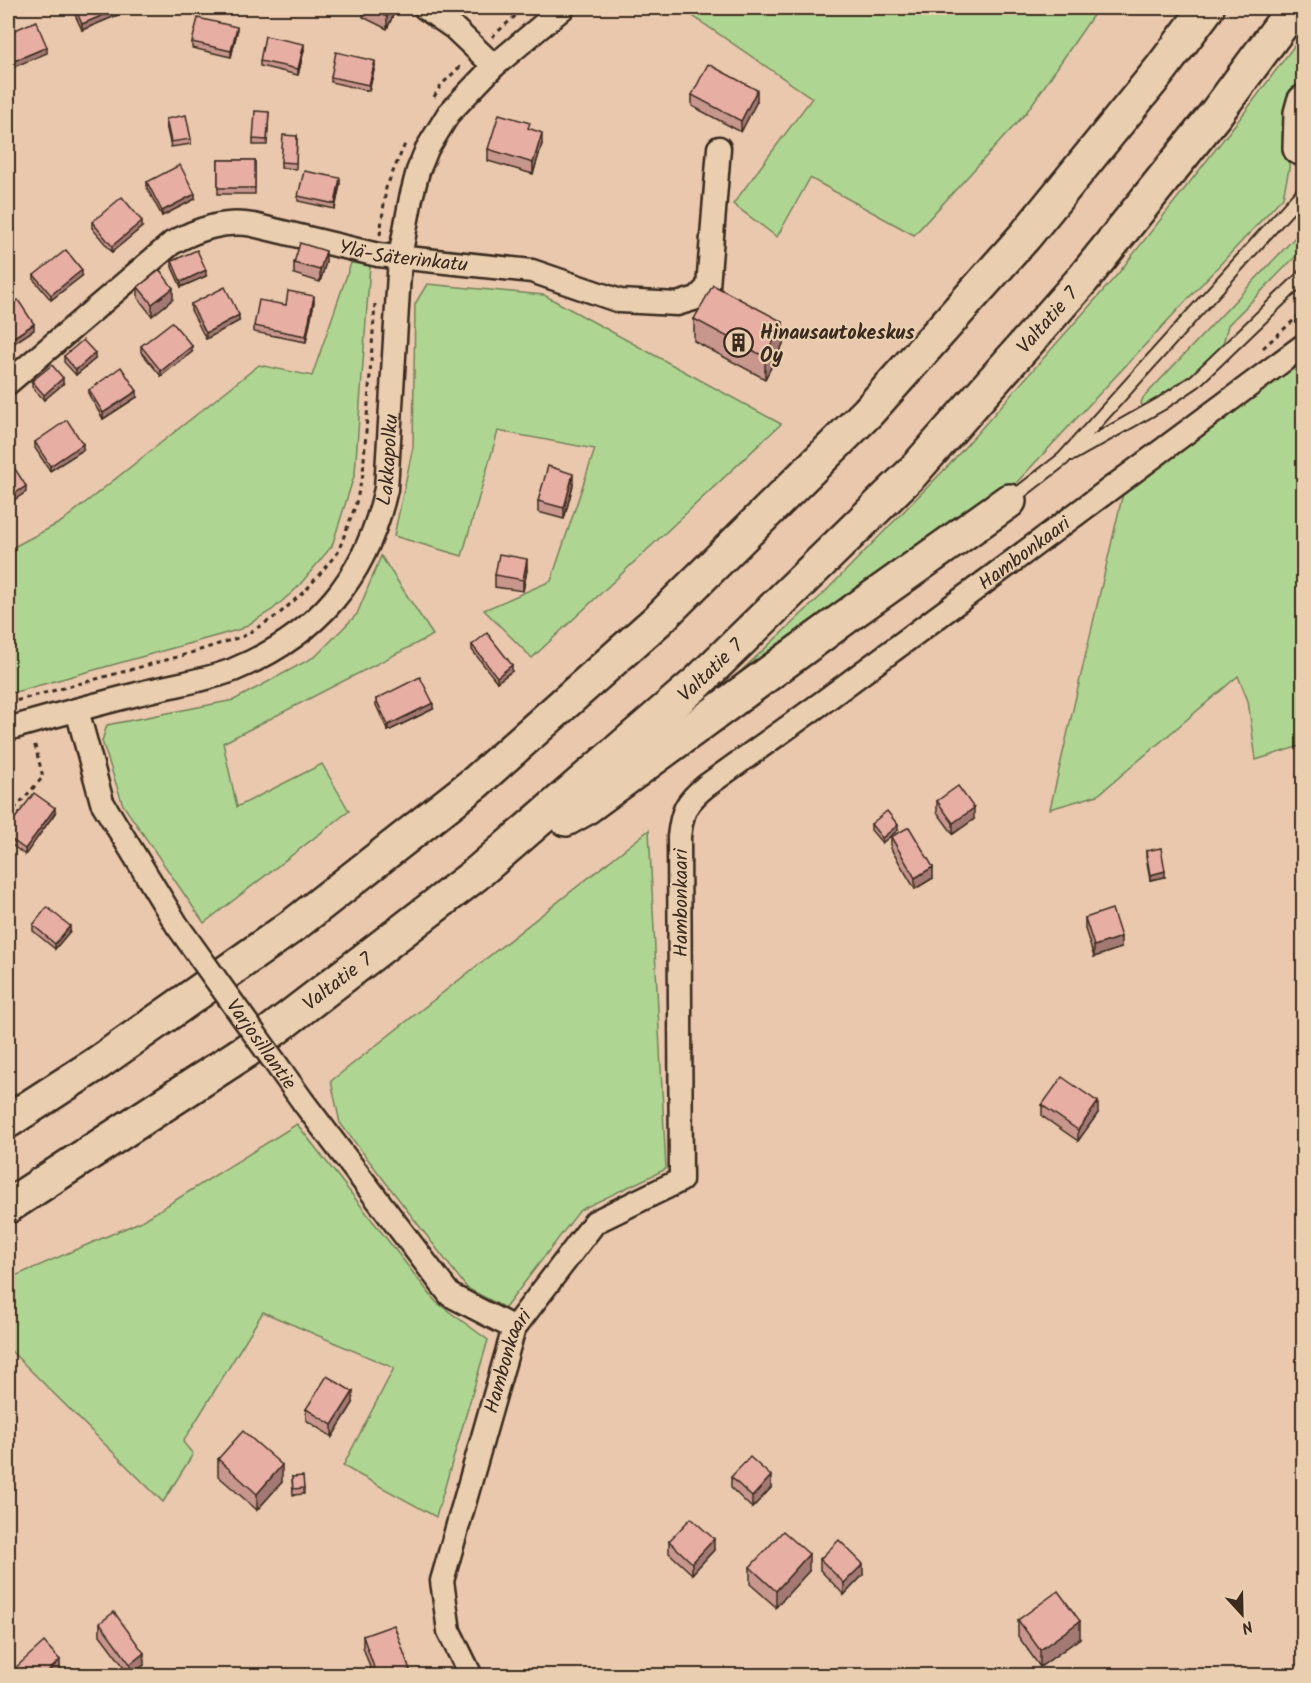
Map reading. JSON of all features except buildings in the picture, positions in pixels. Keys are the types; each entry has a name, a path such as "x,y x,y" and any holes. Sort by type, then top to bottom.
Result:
{"highway":[{"path":"8,1121 98,1063 295,924 476,782 659,619 884,395 1025,236 1161,69 1207,8"},
{"name":"Valtatie 7","path":"8,1206 246,1051 475,874 699,681 912,472 1083,279 1217,112 1294,8"},
{"path":"1300,152 1301,113 1304,102"},
{"path":"475,874 584,809 854,610 1009,501"}],"street":[{"path":"425,8 454,28 494,66"},
{"name":"Lakkapolku","path":"8,729 231,671 269,653 294,637 343,591 371,538 386,489 400,257 418,171 427,149 449,112 494,66 563,8"},
{"name":"Ylä-Säterinkatu","path":"8,383 172,243 192,232 217,225 238,223 378,255 532,271 620,301 677,304 697,298 708,286 719,148"},
{"name":"Hambonkaari","path":"471,1676 449,1631 442,1581 514,1328 595,1222 681,1180 680,837 684,808 693,796 1304,345"},
{"name":"Varjosillantie","path":"77,710 102,802 177,926 304,1102 450,1295 514,1328"}],"lane":[{"path":"1063,459 1304,191"},
{"path":"1009,501 1063,459 1161,404 1195,381 1304,276"}],"path":[{"path":"430,103 441,85 524,8"},
{"path":"378,255 386,188 409,138"},
{"path":"8,703 181,656 244,636 278,615 307,590 338,552 355,507 363,474 375,295"},
{"path":"1259,351 1304,311"},
{"path":"8,816 43,777 30,722"}],"green space":[{"path":"681,8 1098,8 1026,113 914,235 810,178 777,237 733,204 812,98"},
{"path":"1303,34 1303,70 1297,87 1291,126 1289,169 1283,197 1005,495 725,686 822,595 949,465 1117,275"},
{"path":"1303,229 1303,249 1228,325 1222,348 1178,388 1143,407 1141,403 1143,398"},
{"path":"351,263 370,265 355,473 332,546 297,588 272,610 241,629 8,694 8,550 61,522 259,365 312,376"},
{"path":"427,284 544,295 781,424 532,658 484,610 551,581 595,449 498,431 462,556 394,536 413,447 415,304"},
{"path":"1303,355 1303,745 1256,760 1248,701 1238,676 1098,795 1050,809 1123,493"},
{"path":"381,556 433,635 223,743 237,807 322,764 349,811 204,923 123,805 102,741 107,725 234,700 316,656 357,614"},
{"path":"649,830 666,1169 580,1210 505,1308 467,1288 340,1123 331,1081"},
{"path":"297,1124 436,1302 488,1340 436,1517 343,1466 394,1368 263,1312 183,1442 193,1454 163,1502 8,1348 8,1279 142,1221"}],"place":[{"name":"Hinausautokeskus Oy","path":"739,343"}]}
